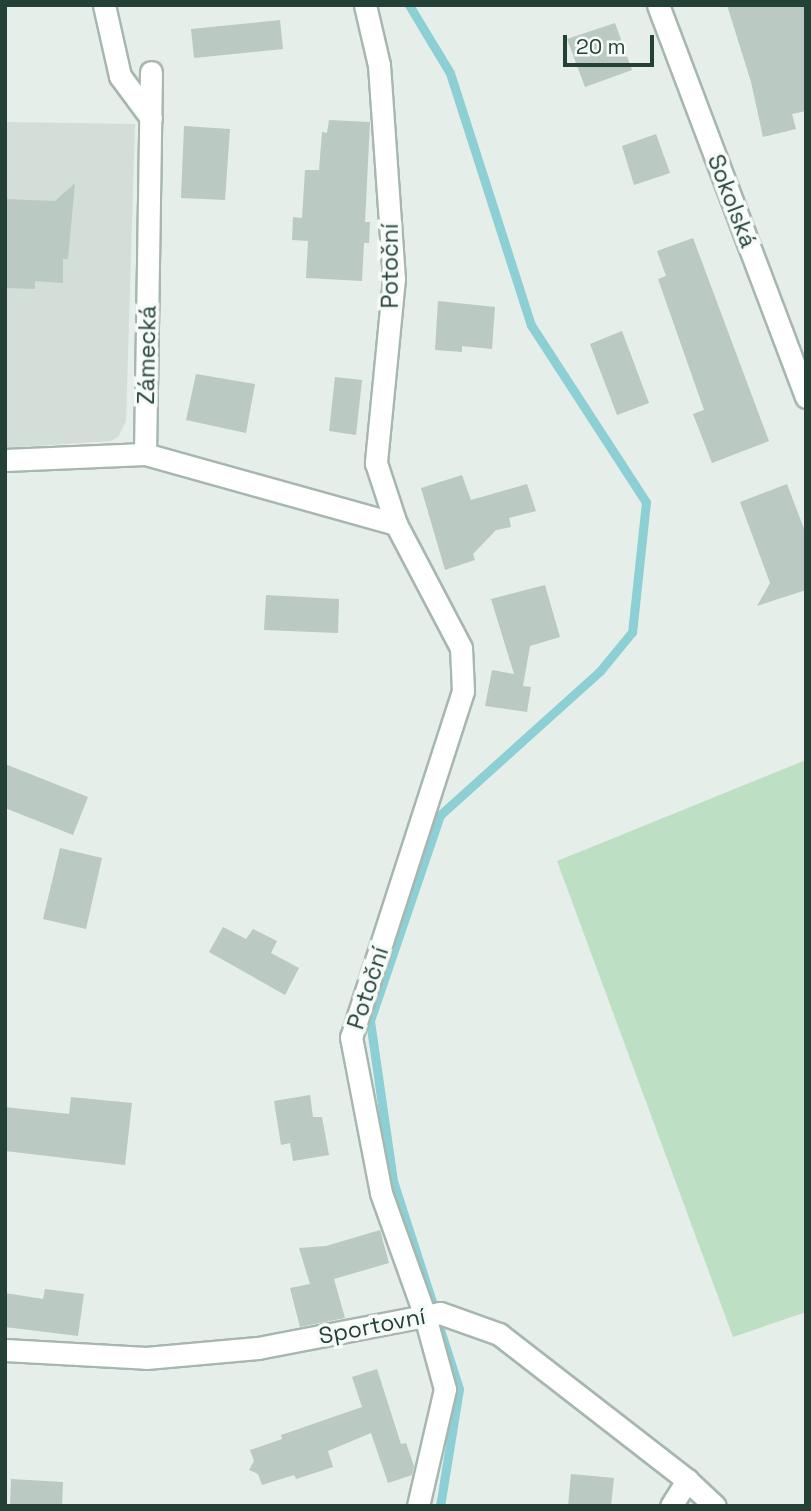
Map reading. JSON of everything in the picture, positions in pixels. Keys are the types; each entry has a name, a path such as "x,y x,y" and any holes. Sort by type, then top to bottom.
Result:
{"street":[{"path":"104,5 120,76 151,118"},
{"name":"Potoční","path":"365,5 379,65 394,278 376,463 396,524 461,648 463,691 351,1037 381,1194 432,1315 445,1389 418,1506"},
{"name":"Sokolská","path":"658,5 806,397"},
{"name":"Zámecká","path":"145,454 151,72"},
{"path":"5,460 145,454 396,524"},
{"name":"Sportovní","path":"5,1350 146,1358 258,1348 432,1315 499,1334 687,1480 715,1506"},
{"path":"671,1506 687,1480"}],"shaded area":[{"path":"5,122 135,124 126,421 118,437 110,441 5,448"}],"green space":[{"path":"806,760 806,1312 733,1337 557,861"}],"building":[{"path":"727,5 806,5 806,111 792,114 796,129 763,137 751,82"},
{"path":"280,20 283,49 194,58 191,29"},
{"path":"615,23 632,70 585,87 567,39"},
{"path":"329,120 370,122 365,222 370,222 369,243 364,243 362,281 306,278 308,241 292,240 293,217 302,218 305,170 319,170 322,132 327,133"},
{"path":"184,126 230,129 225,200 181,198"},
{"path":"656,134 670,173 634,185 622,146"},
{"path":"75,183 68,259 63,259 63,283 35,281 35,289 5,288 5,199 55,201"},
{"path":"693,238 769,441 712,463 693,414 704,410 658,279 666,276 657,251"},
{"path":"438,301 495,307 492,349 462,346 462,352 435,350"},
{"path":"622,331 649,403 617,415 590,344"},
{"path":"196,374 255,384 246,433 186,420"},
{"path":"335,377 362,380 356,435 329,431"},
{"path":"462,475 471,500 527,484 536,511 509,518 511,527 496,530 473,554 475,560 445,570 421,488"},
{"path":"787,484 806,534 806,590 757,606 770,583 740,502"},
{"path":"545,585 560,637 530,646 523,686 531,687 527,712 485,706 492,670 514,674 491,599"},
{"path":"266,595 339,599 338,633 264,630"},
{"path":"5,764 88,797 73,835 5,808"},
{"path":"60,848 102,858 86,929 43,919"},
{"path":"223,927 246,939 253,929 277,941 271,953 299,968 285,995 209,952"},
{"path":"310,1095 313,1117 322,1117 329,1155 293,1161 290,1143 281,1145 274,1101"},
{"path":"71,1097 132,1103 125,1165 5,1151 5,1107 69,1114"},
{"path":"380,1230 389,1263 334,1279 345,1318 300,1327 290,1288 310,1284 299,1248 326,1246"},
{"path":"45,1289 84,1294 78,1336 5,1327 5,1293 43,1299"},
{"path":"377,1369 401,1444 406,1443 414,1466 412,1475 388,1483 371,1433 328,1451 333,1467 296,1479 294,1475 262,1485 258,1474 249,1470 254,1461 250,1450 282,1439 281,1435 362,1407 352,1377"},
{"path":"571,1474 614,1478 611,1506 568,1506"},
{"path":"11,1479 63,1482 62,1506 10,1506"}],"waterway":[{"path":"409,5 450,73 531,325 646,502 632,632 600,671 440,815 370,1021 393,1181 433,1305"},
{"path":"438,1323 459,1389 440,1506"}]}
